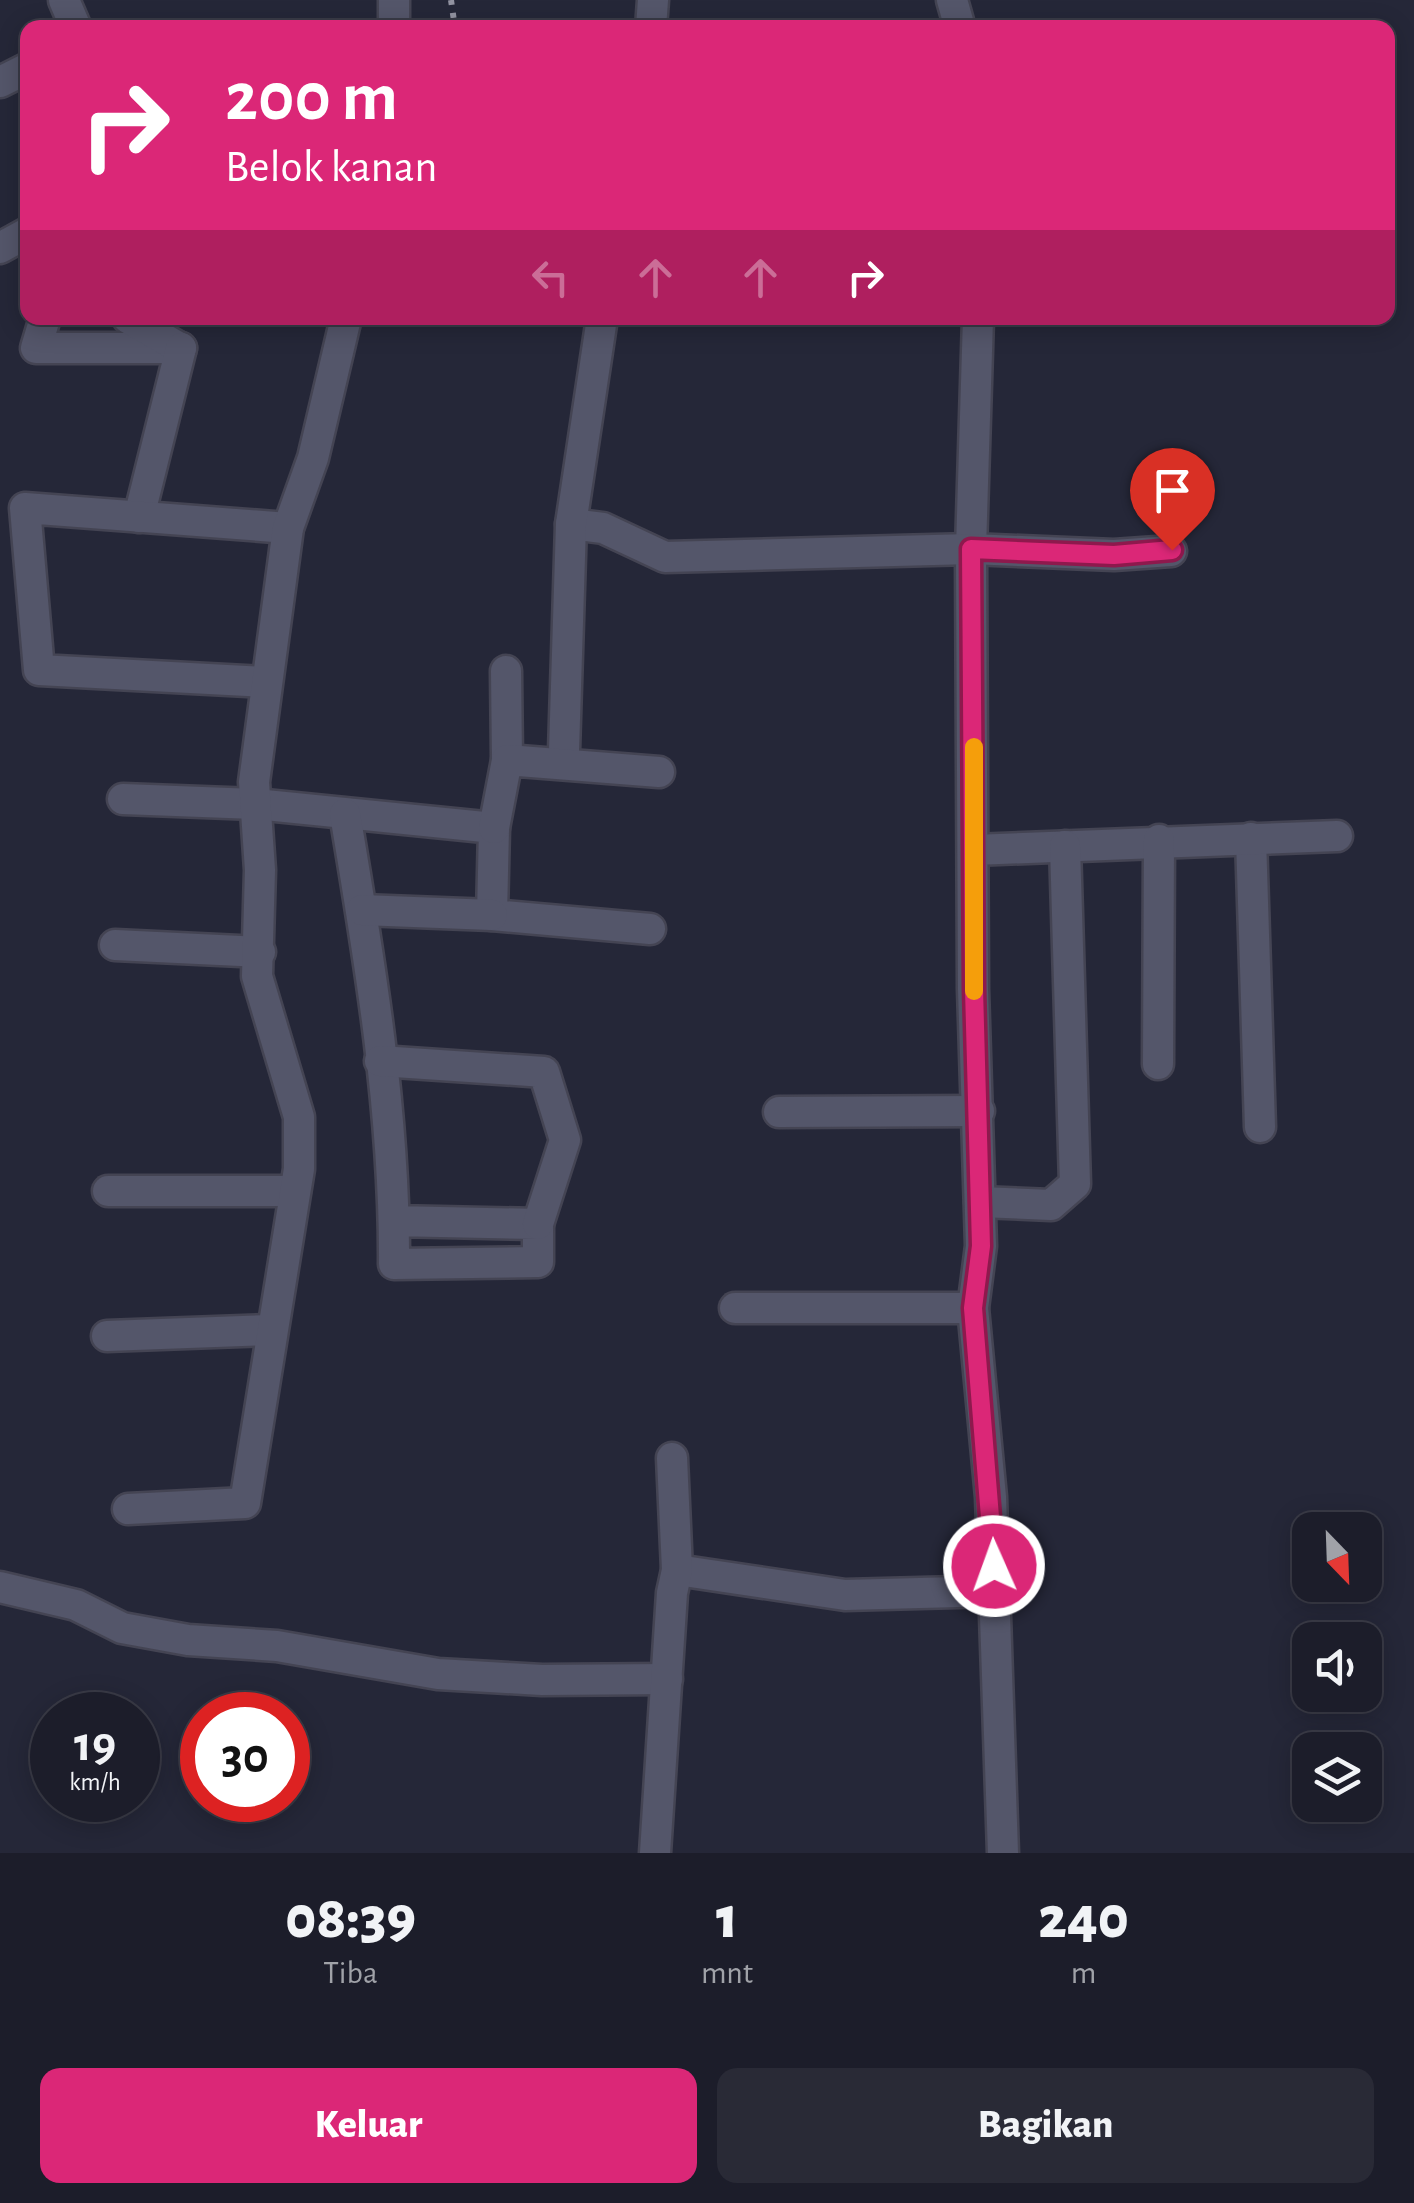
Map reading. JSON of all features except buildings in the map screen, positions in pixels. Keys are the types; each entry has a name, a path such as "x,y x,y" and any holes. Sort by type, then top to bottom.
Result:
{"street":[{"path":"43,325 36,348 180,348"},
{"path":"140,325 180,348"},
{"path":"128,1509 245,1503 295,1190 300,1117 258,976 256,804 264,682 288,528 313,458 344,325"},
{"path":"564,751 571,524 601,325"},
{"path":"978,325 971,549 981,1246 973,1308 986,1419 1003,1853"},
{"path":"139,517 180,348"},
{"path":"264,682 39,670 26,508 288,528"},
{"path":"571,524 603,528 665,557 971,549 1114,555 1172,550"},
{"path":"492,914 494,828 507,760 506,671"},
{"path":"507,760 659,772"},
{"path":"123,800 256,804 494,828"},
{"path":"345,814 362,910 380,1061 394,1264 538,1262 538,1224 565,1140 544,1072 380,1061"},
{"path":"974,850 1337,836"},
{"path":"1251,838 1260,1127"},
{"path":"1158,1064 1159,840"},
{"path":"980,1202 1050,1205 1075,1184 1065,846"},
{"path":"362,910 492,914 650,929"},
{"path":"116,945 260,952"},
{"path":"780,1112 979,1110"},
{"path":"108,1191 295,1190"},
{"path":"394,1221 538,1224"},
{"path":"734,1308 973,1308"},
{"path":"106,1336 271,1330"},
{"path":"654,1853 672,1593 678,1570 672,1458"},
{"path":"678,1570 844,1595 995,1591"},
{"path":"0,1587 76,1605 122,1628 188,1640 278,1646 438,1674 542,1680 667,1679"}],"slow traffic":[{"path":"974,747 974,991"}],"route":[{"path":"994,1566 986,1419 973,1308 981,1246 974,989 971,549 1114,555 1172,550"}]}
